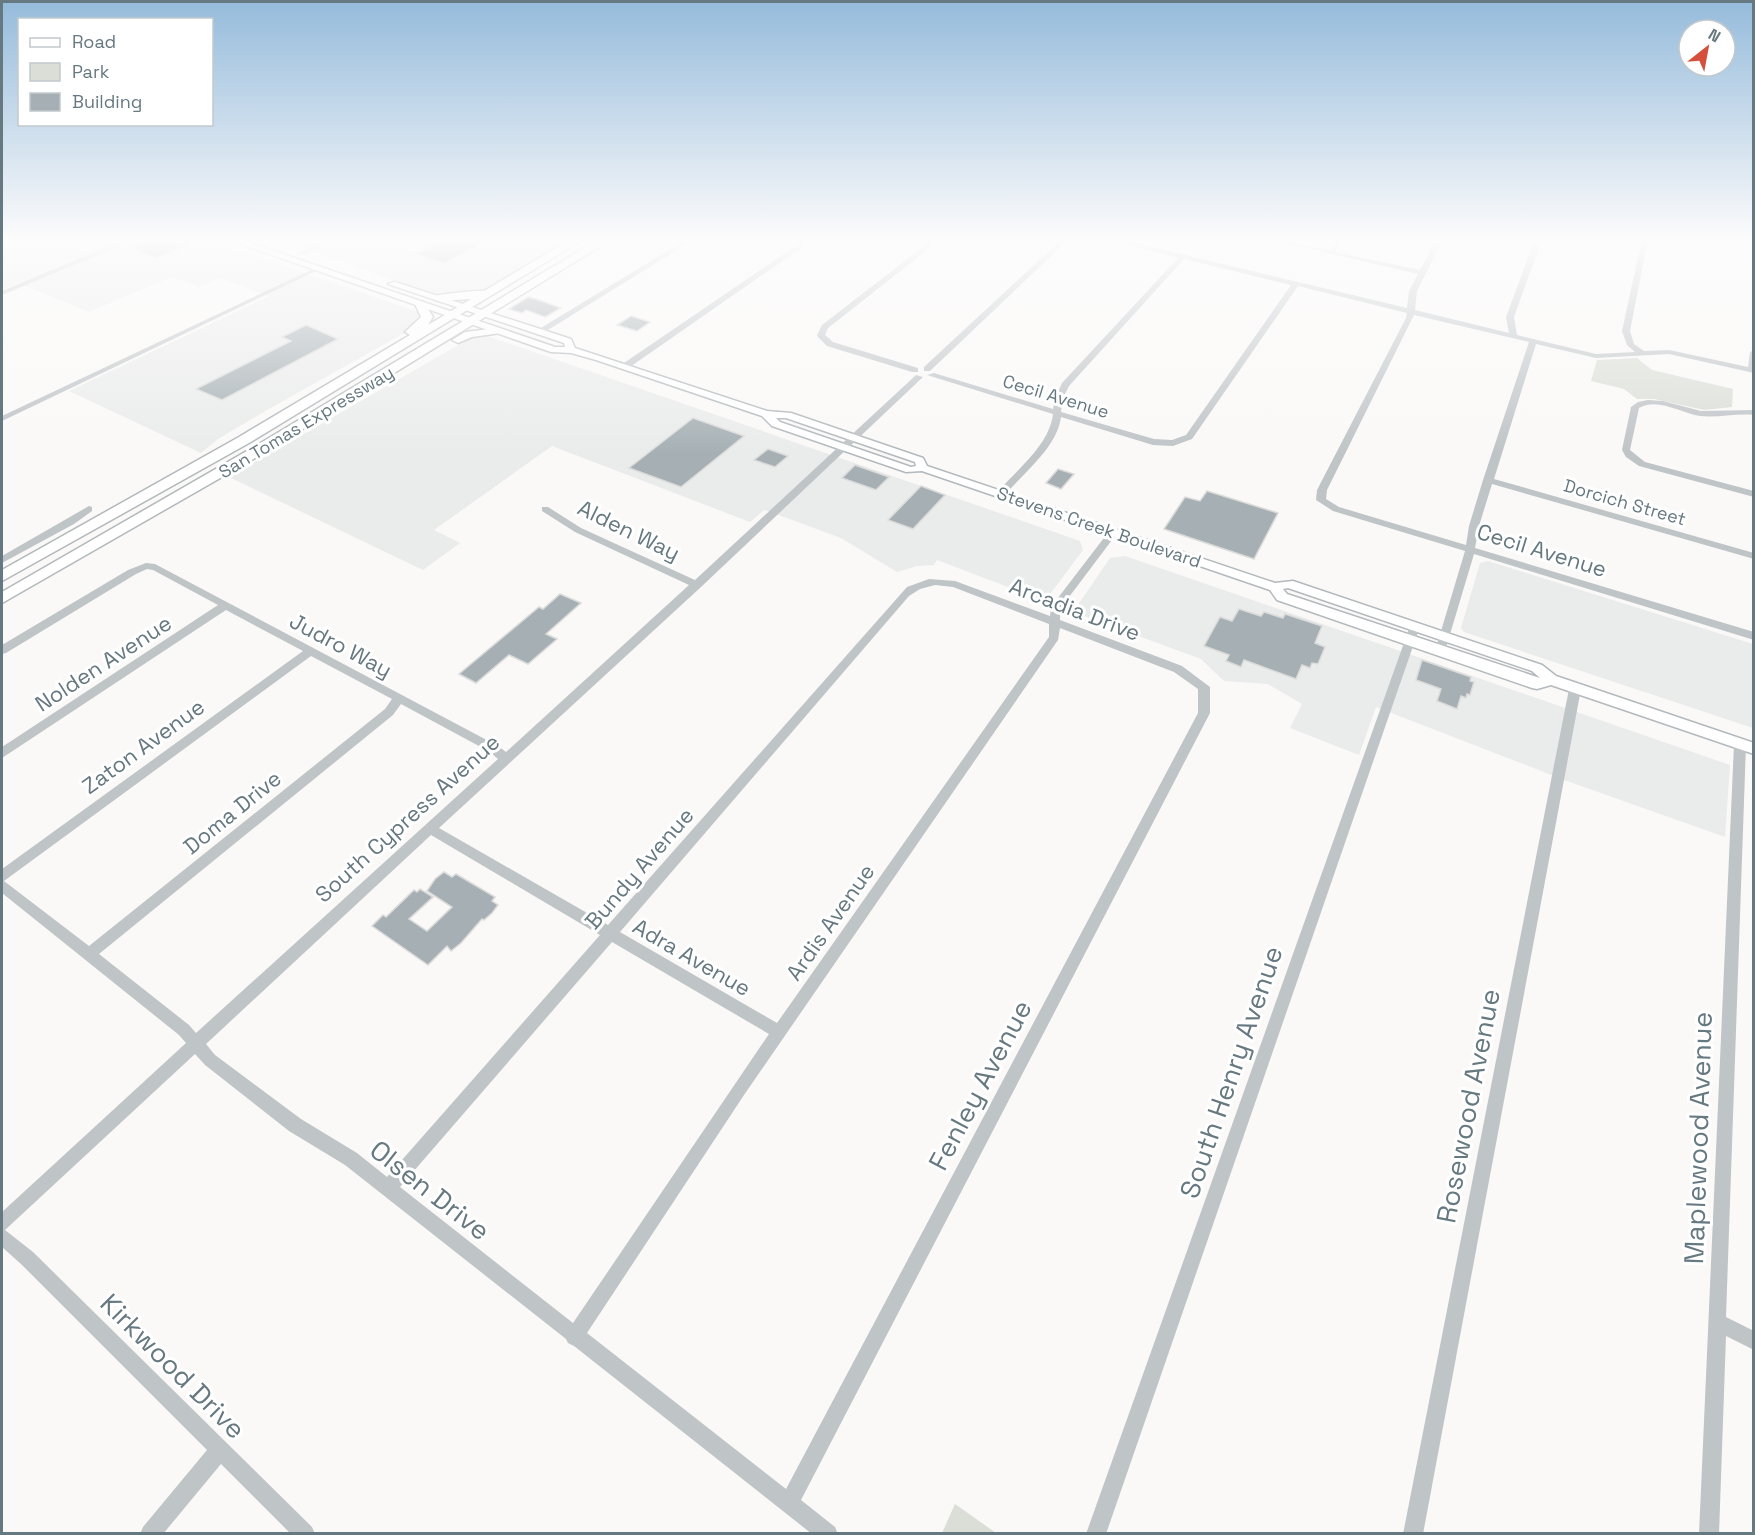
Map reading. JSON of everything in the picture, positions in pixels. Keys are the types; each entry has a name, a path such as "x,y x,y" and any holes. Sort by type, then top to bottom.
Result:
{"highway":[{"path":"349,377 373,357 422,325 426,314 424,311"},
{"name":"San Tomas Expressway","path":"2,576 244,440 460,311"},
{"name":"San Tomas Expressway","path":"2,598 264,447 492,311"},
{"path":"502,319 504,311"},
{"path":"383,376 405,368 469,334 497,331"}],"main road":[{"name":"Stevens Creek Boulevard","path":"439,311 554,350 572,350 766,414 787,415 855,437 919,460 923,468"},
{"name":"Stevens Creek Boulevard","path":"476,311 568,341 572,350"},
{"name":"Stevens Creek Boulevard","path":"766,414 776,424 910,470 923,468 1274,587 1289,584 1414,626 1537,668 1551,680 1747,747"},
{"name":"Stevens Creek Boulevard","path":"1274,587 1282,597 1537,684 1551,680"}],"street":[{"path":"2,418 229,311"},
{"path":"540,331 574,311"},
{"path":"624,367 706,311"},
{"path":"846,311 825,327 821,335 830,344 917,373 929,372 992,311"},
{"path":"1001,494 1052,433 1057,421 1056,413 1060,394 1065,385 1133,311"},
{"name":"Cecil Avenue","path":"929,372 1153,442 1173,443 1189,437 1277,311"},
{"path":"1404,311 1602,357 1642,353 1680,354 1753,371 1754,352"},
{"path":"1512,311 1510,316 1513,336"},
{"path":"1630,311 1626,331 1632,345 1642,353"},
{"name":"Cecil Avenue","path":"1410,312 1410,318 1322,490 1321,500 1336,509 1754,636"},
{"path":"1440,651 1470,549 1474,526 1533,341"},
{"name":"South Cypress Avenue","path":"2,1223 195,1042 697,585 822,465 881,412 917,373"},
{"path":"1754,413 1735,411 1707,414 1656,403 1642,403 1635,407 1626,450 1642,464 1754,494"},
{"name":"Dorcich Street","path":"1488,480 1754,556"},
{"path":"2,560 71,522 89,509"},
{"name":"Alden Way","path":"545,509 578,530 697,585"},
{"name":"Ardis Avenue","path":"574,1337 779,1032 1054,637 1055,609 1113,532"},
{"name":"Judro Way","path":"2,650 132,572 146,566 155,567 507,759"},
{"name":"Arcadia Drive","path":"927,583 955,584 1178,669 1204,687"},
{"name":"Bundy Avenue","path":"388,1189 905,594 914,587 927,583"},
{"name":"Nolden Avenue","path":"2,753 226,606"},
{"name":"South Henry Avenue","path":"1096,1533 1414,626"},
{"name":"Zaton Avenue","path":"2,876 310,651"},
{"name":"Fenley Avenue","path":"789,1503 1204,713 1204,687"},
{"name":"Rosewood Avenue","path":"1413,1533 1575,688"},
{"name":"Doma Drive","path":"88,955 389,712 399,699"},
{"name":"Maplewood Avenue","path":"1709,1533 1717,1322 1747,747"},
{"name":"Adra Avenue","path":"429,828 779,1032"},
{"name":"Olsen Drive","path":"2,886 184,1030 210,1059 295,1125 351,1159 574,1337 828,1533"},
{"name":"Kirkwood Drive","path":"2,1237 27,1258 219,1451 305,1533"},
{"path":"1717,1322 1754,1341"},
{"path":"150,1533 219,1451"}],"shaded area":[{"path":"238,311 414,311 433,317 267,410 218,439 201,453 69,391"},
{"path":"485,335 1080,541 1083,550 1045,601 937,560 934,565 917,566 897,572 841,538 784,517 764,510 750,522 552,446 434,530 460,543 423,570 229,477 474,336"},
{"path":"1125,556 1730,765 1725,837 1567,781 1376,707 1359,755 1290,728 1302,704 1268,684 1224,681 1201,659 1073,612 1110,558"},
{"path":"1488,561 1753,644 1753,728 1464,632 1461,628 1480,563"}],"green space":[{"path":"1637,358 1652,370 1733,389 1732,407 1704,410 1654,399 1637,399 1624,389 1591,381 1597,360"},
{"path":"955,1504 996,1533 942,1533"}],"building":[{"path":"528,311 556,311 545,317"},
{"path":"631,316 650,322 637,331 617,325"},
{"path":"306,325 338,339 222,400 196,389 291,341 282,337"},
{"path":"693,418 744,436 681,487 629,468"},
{"path":"768,449 788,456 775,467 754,460"},
{"path":"855,465 889,477 876,490 842,478"},
{"path":"1058,469 1074,474 1061,489 1046,483"},
{"path":"921,486 945,495 913,529 888,520"},
{"path":"1207,491 1278,513 1254,559 1164,529 1185,497 1200,501"},
{"path":"560,594 581,603 546,634 557,639 528,664 509,655 476,683 459,674 539,607 543,609"},
{"path":"1239,609 1261,616 1264,612 1283,618 1285,614 1322,626 1315,643 1325,647 1318,664 1312,663 1310,668 1302,665 1296,679 1244,660 1241,667 1226,661 1229,655 1204,646 1220,617 1232,621"},
{"path":"1422,660 1471,677 1470,681 1474,682 1470,695 1467,694 1466,698 1461,696 1457,709 1437,701 1441,689 1416,680"},
{"path":"444,872 452,877 456,874 495,897 492,901 498,905 461,943 451,951 447,946 428,965 372,926 383,915 386,917 414,890 417,892 420,889 433,897 409,919 427,931 452,907 427,891 435,879"}]}
